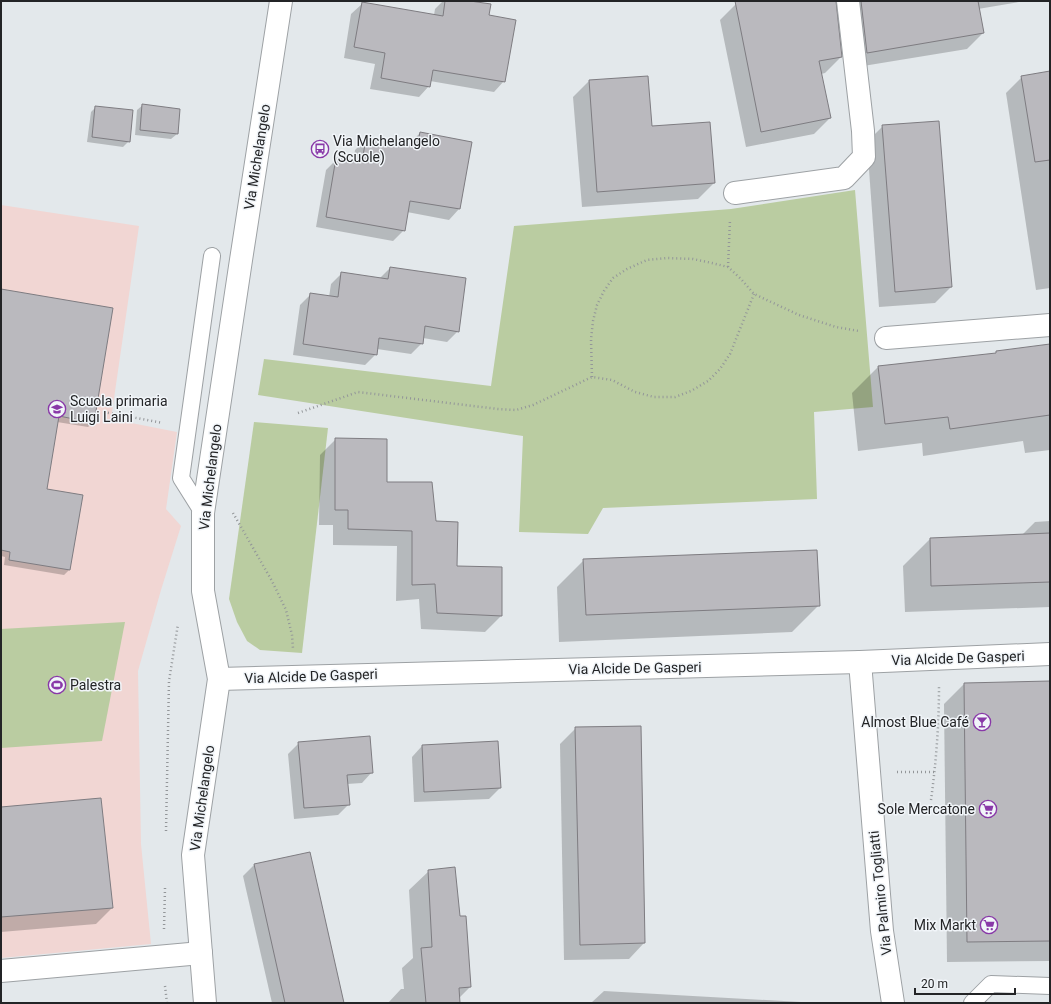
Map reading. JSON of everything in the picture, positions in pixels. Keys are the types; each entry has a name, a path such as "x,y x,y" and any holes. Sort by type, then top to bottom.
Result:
{"street":[{"name":"Via Michelangelo","path":"205,1003 193,855 219,679 204,591 203,513 281,1"},
{"path":"735,192 844,178 864,158 864,132 848,1"},
{"path":"886,338 1050,325"},
{"name":"Via Alcide De Gasperi","path":"219,679 860,662 1050,654"},
{"name":"Via Palmiro Togliatti","path":"860,662 882,931 893,1003"},
{"path":"1,971 201,953"}],"lane":[{"path":"203,513 180,478 212,256"},
{"path":"972,1003 991,984 1050,986"}],"path":[{"path":"728,267 731,209 735,192"},
{"path":"592,377 591,339 597,305 613,278 646,260 667,258 693,259 712,262 728,267 754,294 799,315 836,327 871,333 886,338"},
{"path":"298,413 358,392 498,410 516,410 532,405 592,377 612,380 635,392 654,397 675,397 692,391 708,380 720,369 730,354 754,294"},
{"path":"104,412 164,423"},
{"path":"230,509 272,581 286,610 292,635 293,649"},
{"path":"166,838 169,681 179,621"},
{"path":"931,800 939,708"},
{"path":"868,773 934,772"},
{"path":"165,885 164,976 167,1003"}],"shaded area":[{"path":"1,205 139,226 111,419 177,432 166,509 181,526 138,671 141,844 151,944 1,958"}],"green space":[{"path":"855,190 873,407 814,412 817,499 603,508 588,534 519,532 523,436 258,395 264,359 491,386 514,226 731,209"},
{"path":"254,422 328,428 302,653 260,650 247,641 237,622 229,599"},
{"name":"Palestra","path":"125,622 102,741 1,748 1,629"}],"building":[{"path":"445,1 470,1 491,4 489,15 516,20 505,82 433,70 430,87 381,78 385,53 354,47 362,2 443,16"},
{"path":"735,1 836,1 842,57 819,61 831,118 761,132"},
{"path":"861,1 978,1 984,33 867,53"},
{"path":"1050,71 1050,160 1035,162 1021,76"},
{"path":"648,76 652,126 710,122 715,183 597,192 589,80"},
{"path":"142,104 180,109 178,134 140,130"},
{"path":"95,106 133,110 130,142 92,137"},
{"path":"939,121 952,287 895,292 882,125"},
{"path":"420,132 472,142 460,209 410,201 405,231 326,217 336,158 362,162 366,138 417,147"},
{"path":"390,267 466,278 459,332 425,326 423,344 379,338 377,355 303,344 310,293 338,297 341,272 388,279"},
{"path":"1,289 113,308 94,423 59,416 47,489 83,495 70,570 9,560 10,552 1,550"},
{"path":"1050,344 1050,415 950,429 948,417 885,424 878,366 996,353 996,351"},
{"path":"335,438 387,439 387,482 432,482 436,521 458,522 457,566 502,567 502,616 437,613 435,584 412,585 412,531 348,529 348,510 335,510"},
{"path":"1050,533 1050,582 931,586 930,538"},
{"path":"817,550 820,606 586,615 583,559"},
{"path":"1050,681 1050,941 967,942 964,683"},
{"path":"641,726 645,943 580,945 575,727"},
{"path":"370,736 373,773 347,775 350,805 304,808 298,742"},
{"path":"498,741 501,788 424,792 422,745"},
{"path":"101,798 113,908 1,917 1,807"},
{"path":"310,852 344,1003 285,1003 254,864"},
{"path":"455,867 460,916 466,916 471,987 459,988 460,1003 426,1003 421,948 432,947 428,870"}],"place":[{"name":"Via Michelangelo (Scuole)","path":"320,149"},
{"name":"Scuola primaria Luigi Laini","path":"57,409"},
{"name":"Palestra","path":"57,685"},
{"name":"Almost Blue Café","path":"982,722"},
{"name":"Sole Mercatone","path":"988,809"},
{"name":"Mix Markt","path":"989,925"}]}
